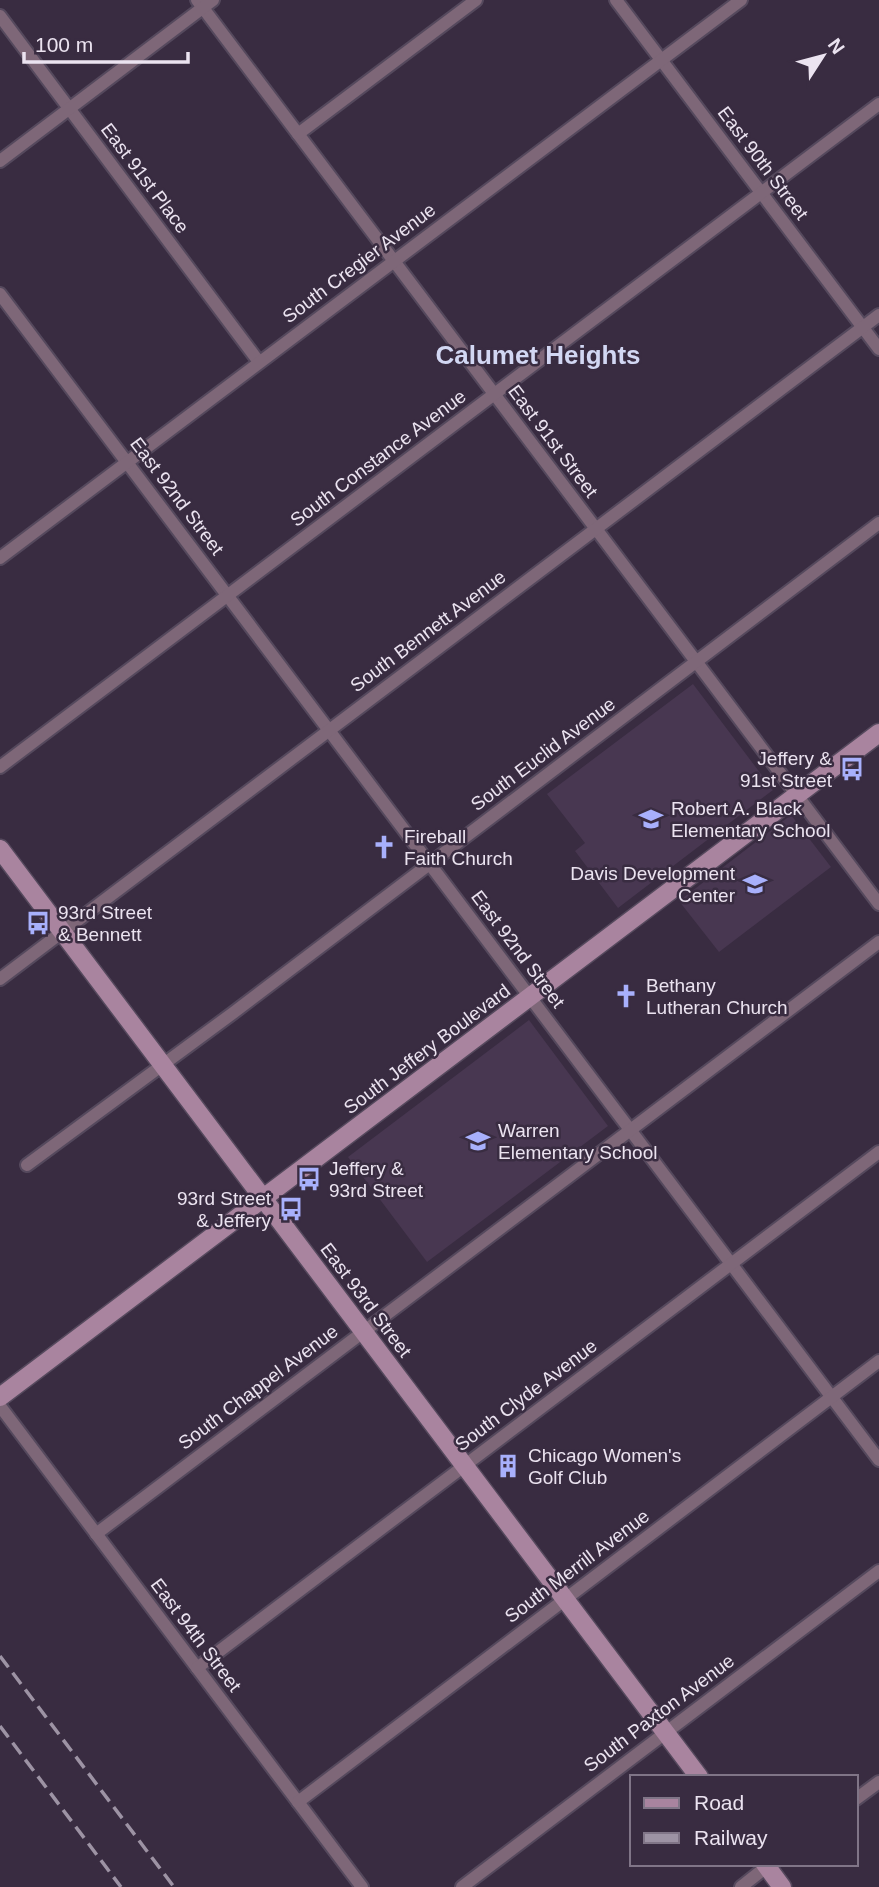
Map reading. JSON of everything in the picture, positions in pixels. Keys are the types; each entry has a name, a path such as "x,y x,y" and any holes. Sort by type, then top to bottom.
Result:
{"street":[{"path":"298,134 476,0"},
{"name":"East 90th Street","path":"616,0 879,349"},
{"name":"South Cregier Avenue","path":"0,558 741,0"},
{"path":"0,161 204,3"},
{"name":"East 91st Street","path":"204,3 298,134 879,904"},
{"name":"East 91st Place","path":"0,16 259,362"},
{"name":"South Constance Avenue","path":"0,767 879,104"},
{"name":"East 92nd Street","path":"0,294 879,1460"},
{"name":"South Bennett Avenue","path":"0,979 879,314"},
{"name":"South Euclid Avenue","path":"27,1165 430,864 879,523"},
{"name":"South Jeffery Boulevard","path":"0,1397 879,733"},
{"name":"East 93rd Street","path":"0,849 698,1775"},
{"name":"South Chappel Avenue","path":"96,1534 879,942"},
{"name":"South Clyde Avenue","path":"197,1668 879,1152"},
{"name":"South Merrill Avenue","path":"298,1802 879,1361"},
{"name":"East 94th Street","path":"0,1406 362,1887"},
{"name":"South Paxton Avenue","path":"462,1887 879,1571"},
{"path":"858,1798 879,1782"},
{"path":"741,1887 766,1866"},
{"path":"768,1866 782,1887"}],"shaded area":[{"name":"Robert A. Black Elementary School","path":"693,684 773,790 618,908 575,851 585,843 547,794"},
{"name":"Davis Development Center","path":"791,815 831,867 719,952 679,901"},
{"name":"Warren Elementary School","path":"529,1020 608,1126 427,1262 348,1157"}],"railway":[{"path":"0,1656 174,1887"},
{"path":"0,1726 121,1887"}],"place":[{"name":"Jeffery & 91st Street","path":"852,769"},
{"name":"Robert A. Black Elementary School","path":"651,819"},
{"name":"Fireball Faith Church","path":"384,847"},
{"name":"Davis Development Center","path":"755,884"},
{"name":"93rd Street & Bennett","path":"38,923"},
{"name":"Bethany Lutheran Church","path":"626,996"},
{"name":"Warren Elementary School","path":"478,1141"},
{"name":"Jeffery & 93rd Street","path":"309,1179"},
{"name":"93rd Street & Jeffery","path":"291,1209"},
{"name":"Chicago Women's Golf Club","path":"508,1466"}],"district":[{"name":"Calumet Heights","path":"538,355"}]}
